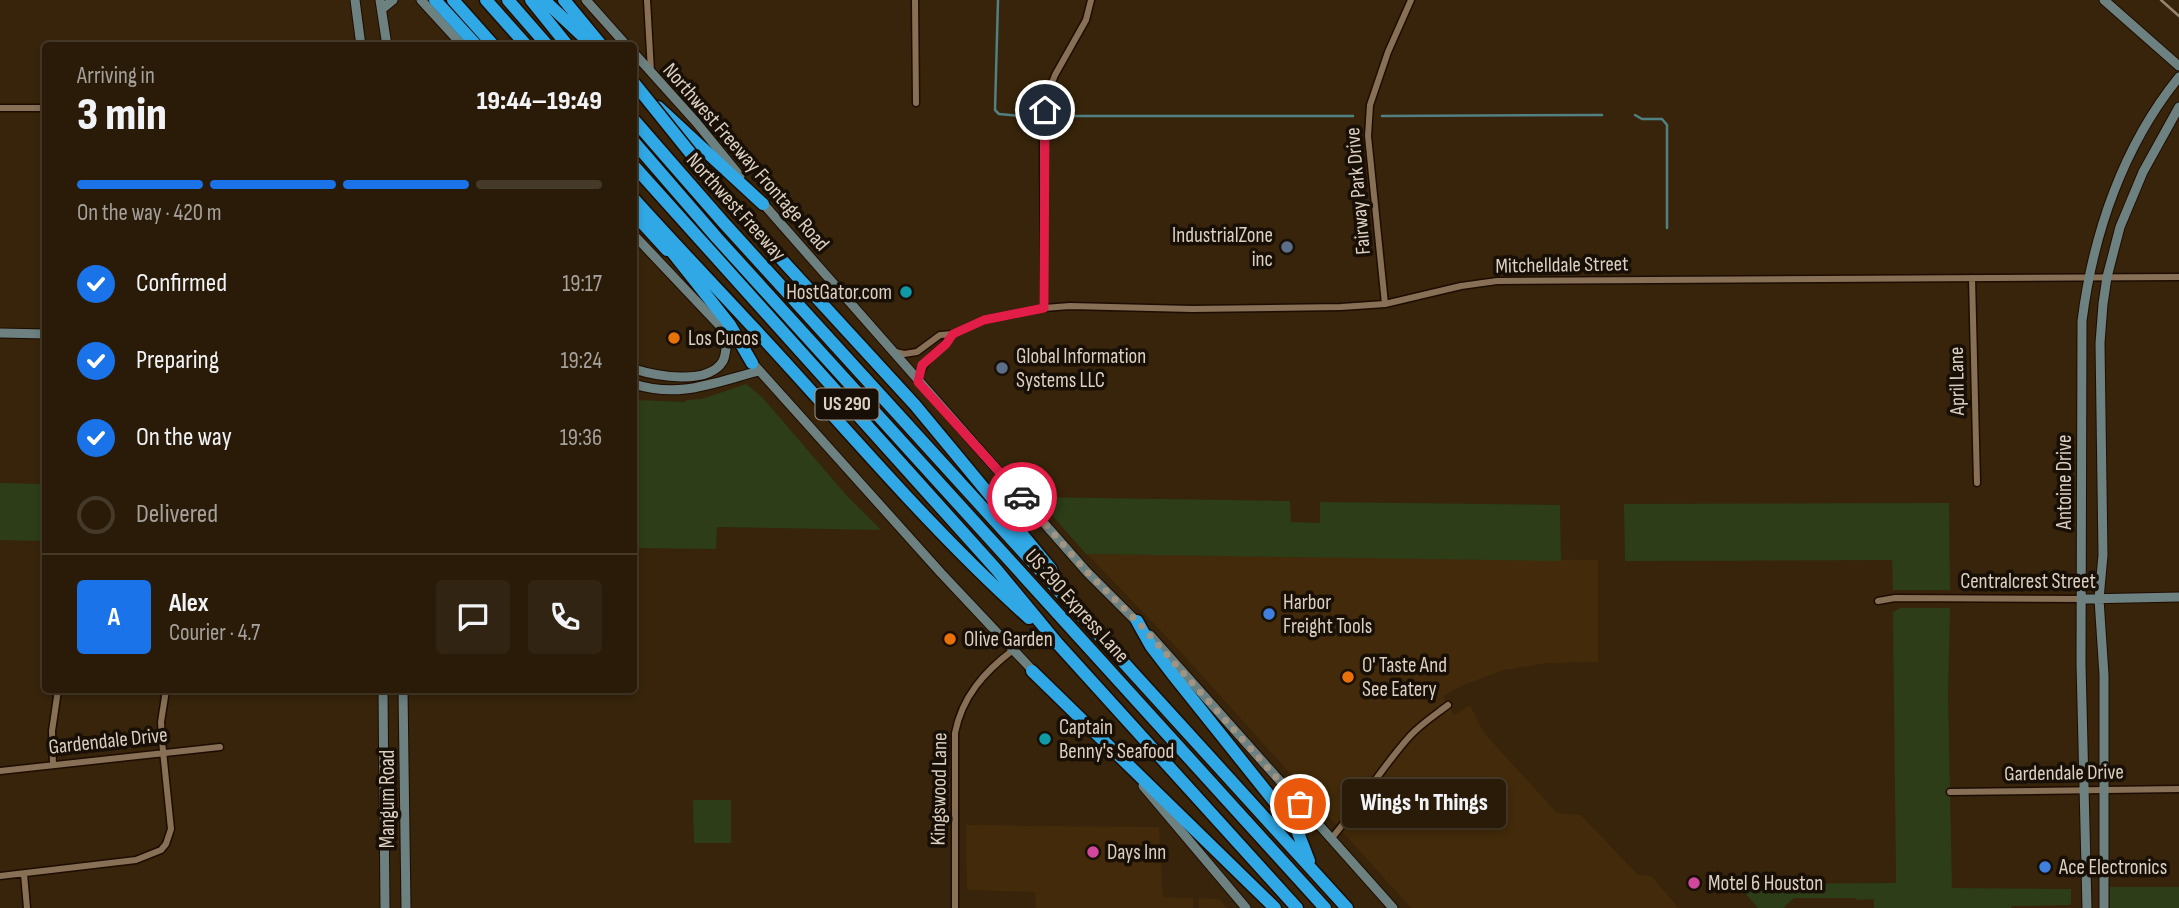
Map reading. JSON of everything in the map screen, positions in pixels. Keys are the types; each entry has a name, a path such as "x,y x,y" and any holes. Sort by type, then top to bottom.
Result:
{"highway":[{"path":"435,0 473,42"},
{"path":"453,0 490,42"},
{"path":"486,0 522,42"},
{"path":"508,0 545,42"},
{"path":"531,0 565,42"},
{"path":"544,0 589,42"},
{"path":"564,0 599,42"},
{"path":"637,86 763,204"},
{"path":"637,87 737,211 950,446 1051,569 1058,592"},
{"name":"Northwest Freeway","path":"637,123 732,232 1347,908"},
{"name":"US 290 Express Lane","path":"637,145 717,238 1325,908"},
{"name":"US 290","path":"637,169 996,569 1058,645 1297,908"},
{"path":"637,203 975,570 1058,645"},
{"path":"637,204 683,268"},
{"path":"637,217 730,325 756,367"},
{"path":"1137,621 1151,646 1297,830 1311,868"},
{"path":"1032,671 1275,908"}],"main road":[{"path":"355,0 360,42"},
{"path":"386,42 381,4 393,0"},
{"path":"421,0 459,42"},
{"path":"586,0 623,42"},
{"path":"2104,0 2179,66"},
{"name":"Northwest Freeway Frontage Road","path":"637,56 918,382 1087,572 1137,621 1393,908"},
{"name":"Antoine Drive","path":"2087,908 2081,664 2081,341 2088,277 2105,214 2122,174 2140,136 2164,96 2179,78"},
{"name":"Antoine Drive","path":"2104,908 2104,675 2099,599 2103,555 2100,343 2107,277 2120,227 2143,172 2179,107"},
{"path":"637,238 727,333 1032,671 1133,775 1246,908"},
{"path":"0,333 42,334"},
{"path":"637,370 656,376 691,377 712,371 722,362 727,333"},
{"path":"637,385 647,389 693,390 756,367"},
{"path":"2082,440 2101,439"},
{"name":"Centralcrest Street","path":"2082,599 2179,597"},
{"name":"Mangum Road","path":"383,693 385,908"},
{"name":"Mangum Road","path":"403,693 406,908"},
{"path":"384,739 404,738"}],"street":[{"path":"647,0 651,72"},
{"path":"915,0 916,103"},
{"path":"1044,308 1043,131 1047,95 1055,75 1086,20 1091,0"},
{"name":"Fairway Park Drive","path":"1385,304 1368,136 1370,105 1388,52 1411,0"},
{"path":"0,108 42,108"},
{"name":"Mitchelldale Street","path":"891,351 905,354 917,352 940,335 953,334 984,320 1044,308 1070,306 1192,309 1385,304 1461,286 1497,281 2179,277"},
{"name":"April Lane","path":"1972,278 1977,483"},
{"name":"Mitchelldale Street","path":"918,382 922,365 946,344 953,334"},
{"name":"Centralcrest Street","path":"1878,601 1895,598 2082,599"},
{"name":"Kingswood Lane","path":"956,908 955,733 958,719 976,684 1013,650"},
{"path":"52,765 52,732 58,693"},
{"path":"0,876 144,859 156,854 166,844 170,830 161,722 166,693"},
{"path":"1331,839 1411,735 1448,705"},
{"name":"Gardendale Drive","path":"0,771 220,747"},
{"name":"Gardendale Drive","path":"1950,792 2179,789"},
{"path":"24,874 27,908"}],"shaded area":[{"path":"1087,554 1598,560 1598,662 1547,663 1504,670 1461,686 1443,696 1454,715 1470,705 1484,733 1557,813 1581,815 1638,875 1651,876 1679,908 1411,908 1178,649"},
{"path":"966,825 1159,827 1163,897 1193,898 1193,908 1036,908 1035,892 967,890"},
{"path":"1199,898 1219,899 1227,908 1199,908"}],"green space":[{"path":"746,384 762,397 847,496 881,530 717,527 716,549 637,548 637,400 685,402"},
{"path":"0,483 42,484 42,541 0,540"},
{"path":"1036,497 1290,501 1291,522 1320,523 1320,502 1560,505 1561,561 1086,554"},
{"path":"1949,503 1950,590 1893,590 1892,560 1625,561 1624,504"},
{"path":"1901,608 1950,608 1948,695 1952,888 2071,889 2071,905 1874,908 1874,899 1794,898 1783,908 1758,908 1737,884 1896,883 1893,612"},
{"path":"693,800 731,800 731,843 694,843"},
{"path":"2110,887 2179,887 2179,908 2110,908"}],"waterway":[{"path":"998,0 995,110 999,114 1030,117"},
{"path":"1382,116 1602,115"},
{"path":"1635,115 1642,119 1662,119 1667,125 1667,228"},
{"path":"1062,118 1353,116"}],"railway":[{"path":"2161,0 2179,16"}],"way so far":[{"path":"1022,497 1087,572 1137,621 1300,804"}],"place":[{"name":"IndustrialZone inc","path":"1287,247"},
{"name":"HostGator.com","path":"906,292"},
{"name":"Los Cucos","path":"674,338"},
{"name":"Global Information Systems LLC","path":"1002,368"},
{"name":"Harbor Freight Tools","path":"1269,614"},
{"name":"Olive Garden","path":"950,639"},
{"name":"O' Taste And See Eatery","path":"1348,677"},
{"name":"Captain Benny's Seafood","path":"1045,739"},
{"name":"Wings 'n Things","path":"1300,804"},
{"name":"Days Inn","path":"1093,852"},
{"name":"Ace Electronics","path":"2045,867"},
{"name":"Motel 6 Houston","path":"1694,883"}],"route":[{"path":"1022,497 918,382 922,365 946,344 953,334 984,320 1044,308 1045,110"}]}
